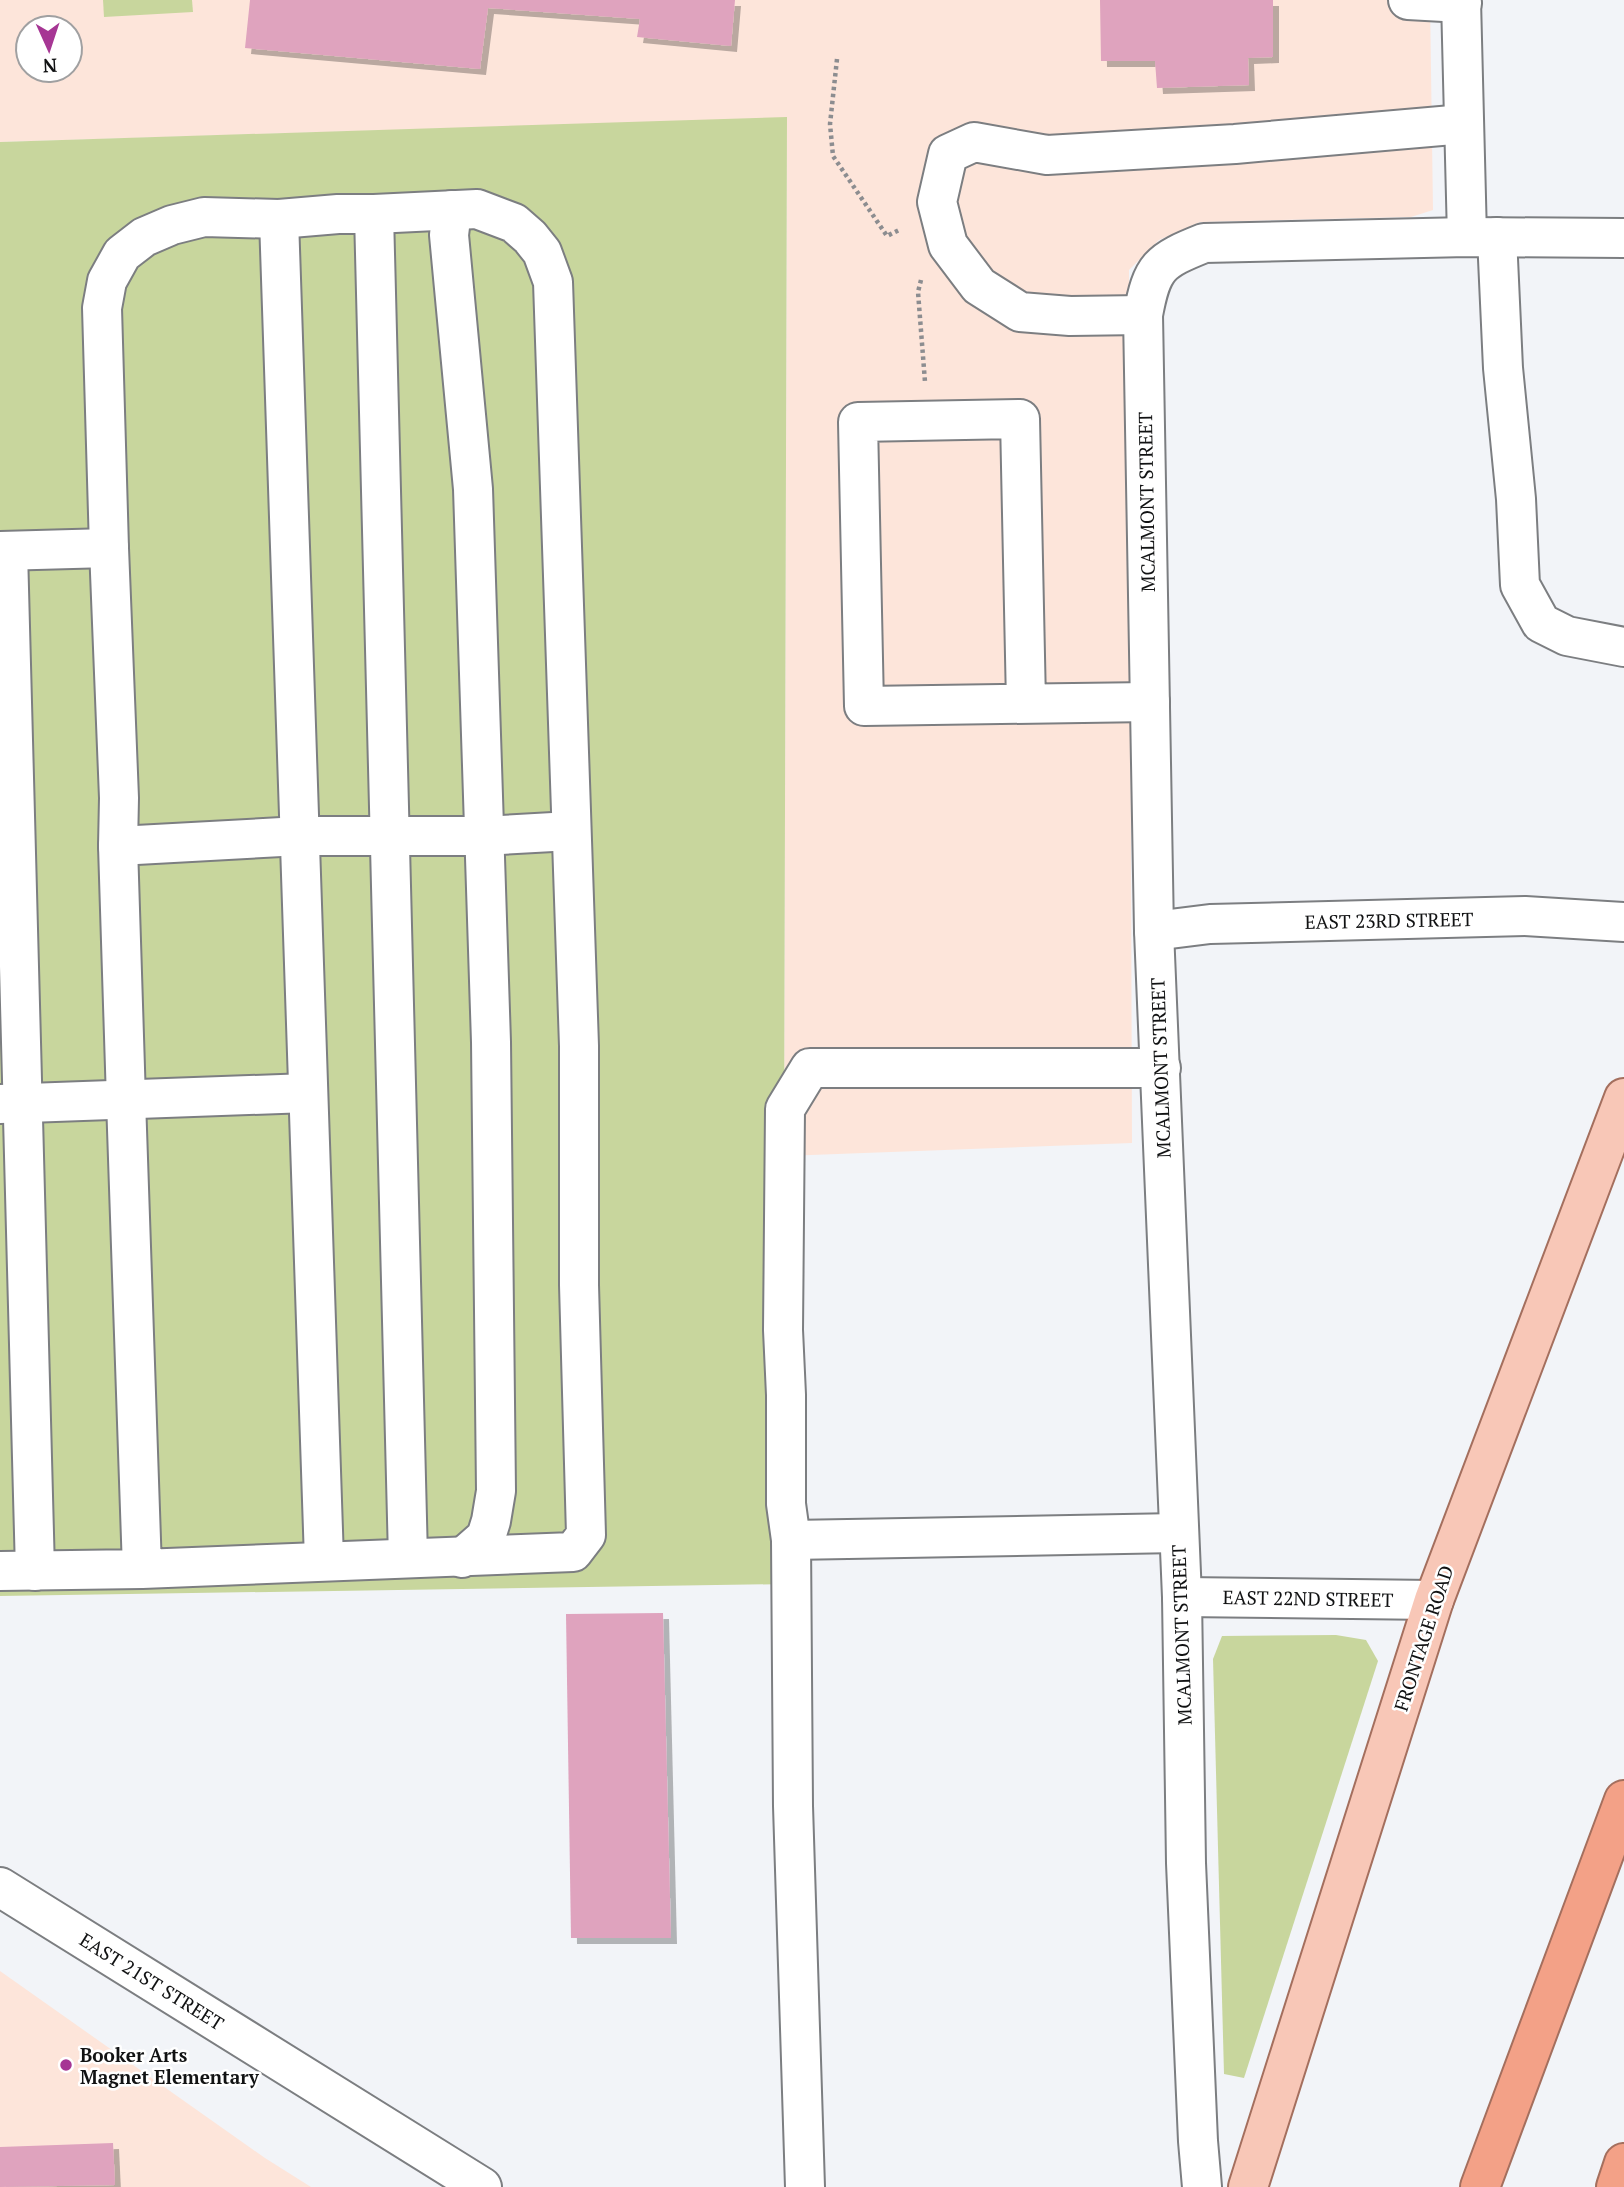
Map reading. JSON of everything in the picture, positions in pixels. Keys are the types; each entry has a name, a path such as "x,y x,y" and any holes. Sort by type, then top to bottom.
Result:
{"highway":[{"path":"1480,2187 1624,1800"},
{"path":"1616,2187 1624,2163"}],"main road":[{"name":"FRONTAGE ROAD","path":"1248,2187 1434,1600 1624,1098"}],"street":[{"path":"1408,0 1462,1 1464,124 1503,369 1516,499 1520,585 1541,622 1567,636 1624,647"},
{"path":"1143,314 1070,316 1020,312 979,286 948,245 937,202 948,154 974,142 1047,155 1235,144 1464,124"},
{"path":"108,548 4,551 17,1571 142,1569 573,1552 586,1535 579,1285 579,1046 553,282 542,252 514,223 477,209 279,219 204,217 172,225 144,237 122,254 107,281 102,307 108,548 119,798 118,846 142,1569"},
{"path":"452,210 449,235 473,489 491,1042 496,1491 486,1537 461,1558"},
{"path":"374,214 408,1558"},
{"path":"279,219 324,1560"},
{"name":"MCALMONT STREET","path":"1202,2187 1186,1863 1182,1597 1154,931 1143,314 1148,288 1162,263 1204,243 1482,237 1624,238"},
{"path":"1026,703 1020,419 858,422 864,706 1150,702"},
{"path":"118,846 300,836 483,836 571,831"},
{"name":"EAST 23RD STREET","path":"1154,931 1210,924 1525,916 1624,922"},
{"path":"805,2187 793,1806 790,1540 786,1504 783,1330 785,1109 810,1068 1161,1068"},
{"path":"11,1104 308,1093"},
{"path":"790,1540 1178,1533"},
{"name":"EAST 22ND STREET","path":"1182,1597 1434,1600"},
{"name":"EAST 21ST STREET","path":"0,1886 482,2187"}],"path":[{"path":"837,59 830,124 833,156 887,236 899,230"},
{"path":"922,274 918,292 925,385"}],"shaded area":[{"path":"0,0 1430,0 1433,210 1411,217 1200,222 1159,240 1129,270 1132,1143 784,1156 787,118 0,142"},
{"name":"Booker Arts Magnet Elementary","path":"0,1971 265,2158 311,2187 0,2187"}],"green space":[{"path":"103,0 192,0 193,12 104,17"},
{"path":"787,117 784,1156 787,1584 0,1596 0,142"},
{"path":"1336,1635 1366,1640 1378,1661 1244,2078 1224,2074 1213,1659 1222,1636"}],"building":[{"path":"250,0 735,0 731,46 637,37 640,19 488,8 480,69 245,48"},
{"path":"1100,0 1273,0 1273,57 1248,58 1249,85 1157,88 1155,61 1101,61"},
{"path":"663,1613 671,1938 571,1938 566,1614"},
{"name":"Booker Arts Magnet Elementary","path":"113,2143 115,2185 0,2187 0,2147"}],"place":[{"name":"Booker Arts Magnet Elementary","path":"66,2065"}]}
